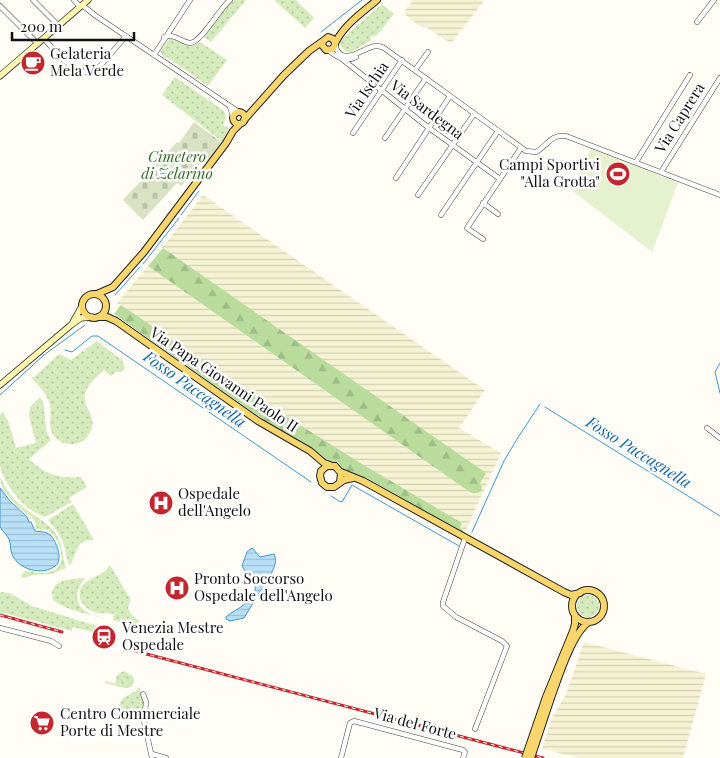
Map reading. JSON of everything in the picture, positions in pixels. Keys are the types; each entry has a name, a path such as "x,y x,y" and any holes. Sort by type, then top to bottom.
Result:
{"main road":[{"path":"1,74 88,0"},
{"path":"302,58 317,51 333,49 340,35 377,0"},
{"path":"0,385 71,325 81,318 95,317 103,312 113,287 144,252 233,131 302,58 323,40 330,37 367,9"},
{"path":"330,37 334,39 335,44"},
{"path":"323,40 322,46 327,50"},
{"path":"222,148 236,112 247,112 254,107"},
{"path":"240,112 244,116 242,122"},
{"path":"233,118 235,123 242,122"},
{"path":"71,325 86,297 113,287"},
{"path":"97,294 102,298 105,305"},
{"name":"Via Papa Giovanni Paolo II","path":"105,305 116,321"},
{"path":"82,306 86,314 95,317"},
{"name":"Via Papa Giovanni Paolo II","path":"95,317 107,317 116,321 258,420 310,450 318,458 330,465"},
{"path":"318,458 321,463 320,480 325,486 334,487 349,478 359,479"},
{"path":"321,471 330,465 337,467 341,472 359,479 564,592 570,594 587,591 593,592 598,594 603,600 604,608 602,614 580,629 574,640 525,758"},
{"path":"340,482 341,472"},
{"path":"531,758 549,698 574,629 575,615 564,592"},
{"path":"572,606 574,599 580,593"},
{"path":"575,615 581,620 589,622"}],"street":[{"path":"33,0 59,26"},
{"path":"74,0 240,112"},
{"path":"175,36 172,30 190,0"},
{"path":"164,38 175,36 190,43 197,41 219,11 230,0"},
{"path":"697,22 714,0"},
{"path":"0,6 38,44"},
{"path":"154,55 177,21"},
{"path":"44,39 70,66 78,71 88,72 101,65 126,36"},
{"path":"335,44 338,51 344,56 352,56 372,47 384,48 529,152 536,152 551,139 559,135 566,136 720,195"},
{"name":"Via Sardegna","path":"327,50 342,59 429,128 500,179"},
{"path":"342,59 349,60 362,52"},
{"path":"414,70 428,52"},
{"name":"Via Ischia","path":"353,133 402,60"},
{"path":"636,162 690,75"},
{"path":"385,138 426,78"},
{"name":"Via Caprera","path":"661,172 720,78"},
{"path":"396,178 450,96"},
{"path":"230,107 233,118"},
{"path":"418,195 474,114"},
{"path":"441,214 498,131"},
{"path":"601,149 604,144"},
{"path":"483,238 467,228 521,148"},
{"path":"483,203 498,214"},
{"path":"707,428 720,438"},
{"name":"Via del Forte","path":"465,538 443,606 456,617 505,642 507,649 475,729"},
{"path":"0,628 51,641 59,646"},
{"path":"143,694 146,702 144,721 152,756 166,758"},
{"name":"Via del Forte","path":"341,758 351,722 356,721 463,750 465,752 463,758"}],"shaded area":[{"path":"413,0 484,1 452,42 445,40 426,27 421,27 403,13"},
{"path":"203,195 485,390 459,428 501,453 465,532 460,528 462,523 362,464 273,408 117,303 148,266 461,486 476,494 483,488 480,483 485,473 162,248"},
{"path":"584,642 706,674 683,758 579,758 542,749 552,718 566,694"}],"green space":[{"path":"234,0 246,0 211,42 204,37 219,16"},
{"path":"274,0 296,0 314,18 305,28"},
{"path":"382,4 394,14 377,35 370,37 371,41 353,51 346,52 340,45 342,39"},
{"path":"170,38 189,45 200,42 227,60 208,86 167,57 165,58 161,53 161,50"},
{"path":"175,77 224,111 226,117 223,125 229,128 223,142 162,95"},
{"name":"Cimetero di Zelarino","path":"194,122 221,142 207,163 203,160 181,186 177,183 143,220 123,200 177,142 179,143"},
{"path":"591,147 678,183 652,252 574,192"},
{"path":"163,248 486,473 480,483 481,491 473,493 461,486 148,266"},
{"path":"121,305 273,408 362,464 462,523 460,528 465,533 358,475 350,474 337,465 324,461 310,447 270,424 114,314"},
{"path":"97,341 122,360 125,369 111,376 104,370 90,384 86,390 85,399 92,418 92,428 81,442 77,444 64,443 58,440 51,429 51,411 48,398 31,377 34,377 59,354 71,360"},
{"path":"40,397 43,402 46,429 51,440 29,459 46,472 66,477 81,477 87,487 69,498 72,502 45,517 23,504 6,482 0,466 0,415 3,412 8,421 16,448 36,443 29,416 30,407"},
{"path":"0,477 15,499 56,534 66,568 51,574 23,578 21,576 25,571 45,573 56,569 60,565 61,560 60,549 52,533 44,529 36,529 35,522 31,516 10,499 3,488"},
{"path":"73,504 94,540 79,545 69,566 63,542 48,520"},
{"path":"110,565 131,600 128,608 131,614 140,622 140,629 113,620 114,614 98,613 90,610 81,601 81,587 101,574"},
{"path":"86,578 78,591 79,605 89,613 105,618 85,614 58,604 53,600 52,592 57,584 66,580"},
{"path":"0,592 9,593 32,606 103,628 103,630 98,629 96,633 73,627 72,631 0,612"},
{"path":"588,595 596,598 599,606 596,614 588,617 580,614 577,606 580,598"},
{"path":"124,671 133,676 134,680 131,687 125,688 105,683 105,681 115,684 117,675"},
{"path":"139,687 145,702 143,720 117,709 123,698 136,691"}],"water":[{"path":"0,488 10,501 27,517 35,531 50,535 57,545 59,555 58,563 55,566 44,571 31,570 15,560 11,552 9,539 0,527"},
{"path":"252,548 260,557 274,554 275,565 244,618 230,621 226,617 251,599 254,594 254,582 242,566 247,552"}],"waterway":[{"path":"321,32 362,0"},
{"path":"181,215 199,191"},
{"path":"143,264 179,218"},
{"path":"115,295 140,267"},
{"path":"0,395 44,355 85,325"},
{"name":"Fosso Paccagnella","path":"65,350 72,352 92,336 98,336 311,482"},
{"path":"720,363 715,372 720,393"},
{"name":"Fosso Paccagnella","path":"472,532 504,461 540,404"},
{"name":"Fosso Paccagnella","path":"545,407 720,516"},
{"name":"Fosso Paccagnella","path":"331,496 342,502 352,485 459,546"}],"railway":[{"path":"0,615 62,632"},
{"path":"135,651 543,758"}],"place":[{"name":"Gelateria Mela Verde","path":"33,63"},
{"name":"Campi Sportivi \"Alla Grotta\"","path":"618,174"},
{"name":"Ospedale dell'Angelo","path":"161,503"},
{"name":"Pronto Soccorso Ospedale dell'Angelo","path":"177,588"},
{"name":"Venezia Mestre Ospedale","path":"104,637"},
{"name":"Centro Commerciale Porte di Mestre","path":"42,723"}]}
